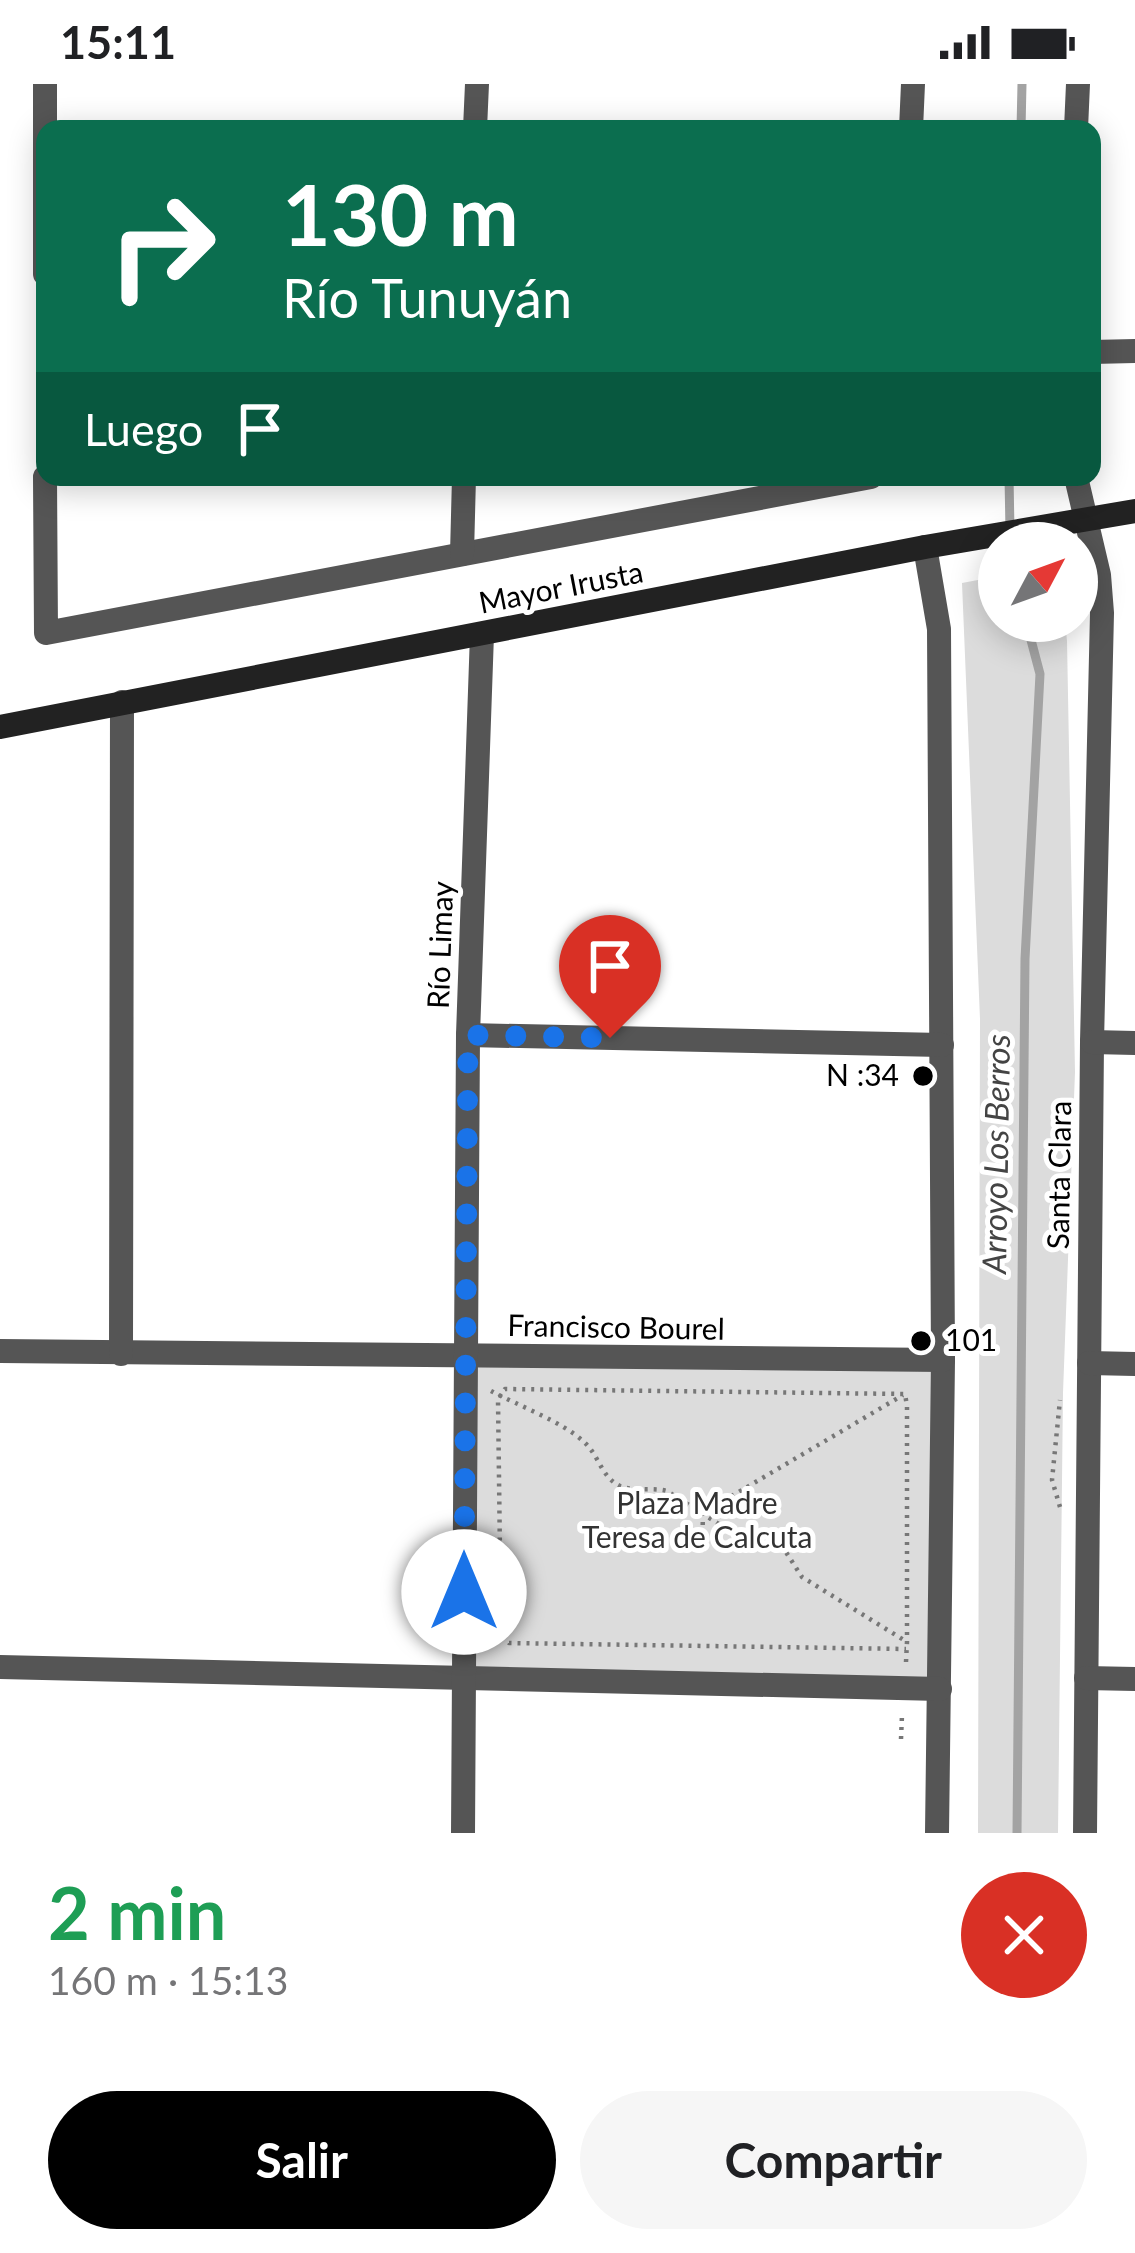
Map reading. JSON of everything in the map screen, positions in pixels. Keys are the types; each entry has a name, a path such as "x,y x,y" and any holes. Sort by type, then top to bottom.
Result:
{"main road":[{"name":"Mayor Irusta","path":"0,728 925,547 1135,511"}],"street":[{"path":"44,84 44,120"},
{"path":"475,120 477,84"},
{"path":"911,120 913,84"},
{"path":"1076,120 1078,84"},
{"path":"1101,352 1135,351"},
{"path":"46,486 46,633 823,486"},
{"path":"461,554 464,486"},
{"name":"Santa Clara","path":"1078,486 1099,575 1102,613 1092,1042 1085,1833"},
{"path":"925,547 939,629 943,1045 937,1833"},
{"name":"Río Limay","path":"463,1833 468,1035 482,634"},
{"path":"121,1354 122,702"},
{"path":"468,1035 943,1045"},
{"path":"1092,1042 1135,1043"},
{"name":"Francisco Bourel","path":"0,1352 464,1367 943,1360"},
{"path":"1089,1363 1135,1364"},
{"path":"0,1667 940,1689"},
{"path":"1086,1678 1135,1679"}],"path":[{"path":"901,1739 906,1646 903,1361"},
{"path":"464,1367 500,1396 582,1439 617,1484 667,1491 747,1542 780,1543 802,1577 906,1646"},
{"path":"905,1394 505,1390 500,1396 501,1634 509,1643 906,1646"},
{"path":"703,1514 905,1394"},
{"path":"702,1552 703,1514"}],"green space":[{"path":"978,580 978,642 1067,642 1075,1072 1063,1393 1058,1833 978,1833 980,1019 962,583"},
{"name":"Plaza Madre Teresa de Calcuta","path":"464,1357 943,1360 940,1689 464,1677"}],"waterway":[{"name":"Arroyo Los Berros","path":"1021,120 1022,84"},
{"name":"Arroyo Los Berros","path":"1009,486 1010,522"},
{"name":"Arroyo Los Berros","path":"1017,1833 1025,959 1040,674 1032,642"}],"place":[{"name":"N :34","path":"923,1076"},
{"name":"101","path":"921,1341"}],"route":[{"path":"464,1592 468,1035 610,1038"}]}
